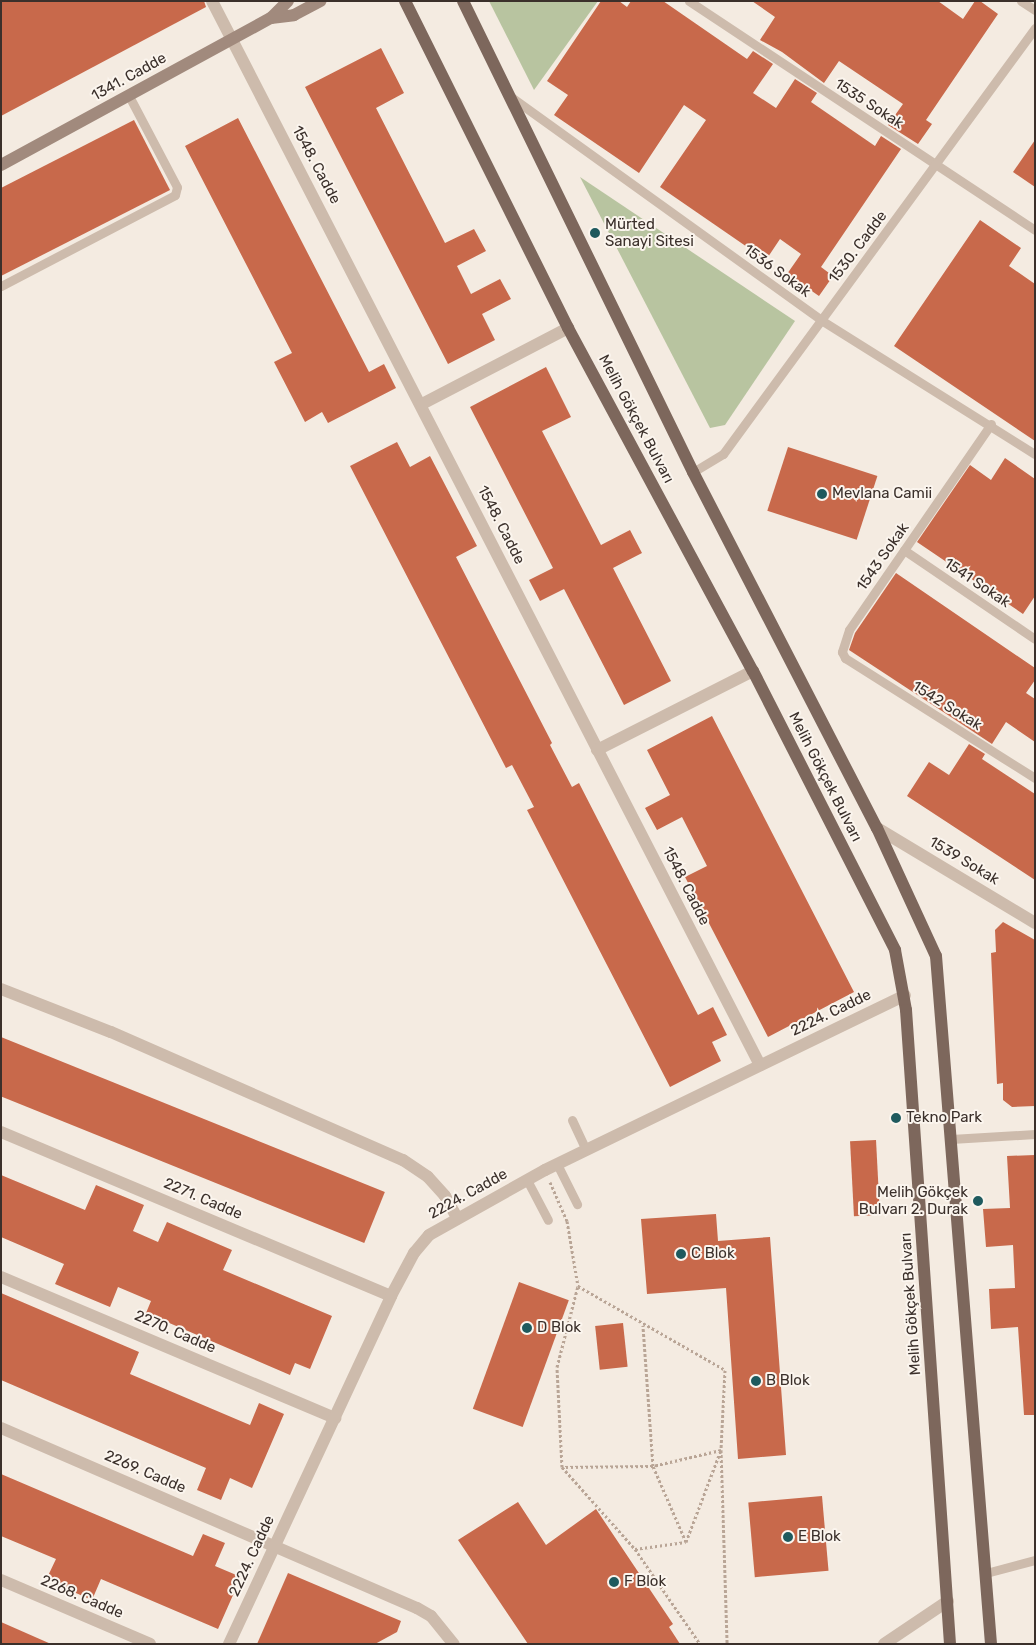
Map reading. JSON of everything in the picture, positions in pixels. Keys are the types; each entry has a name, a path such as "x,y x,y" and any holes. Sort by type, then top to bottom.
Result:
{"main road":[{"name":"Melih Gökçek Bulvarı","path":"406,1 568,328 753,671 895,950 905,995 950,1644"},
{"name":"Melih Gökçek Bulvarı","path":"462,1 511,97 694,472 877,828 936,956 991,1644"}],"street":[{"name":"1548. Cadde","path":"212,1 422,404 597,750 760,1065"},
{"name":"1341. Cadde","path":"1,165 271,18 288,1"},
{"name":"1341. Cadde","path":"271,18 294,15 320,1"},
{"path":"422,404 568,328"},
{"path":"597,750 753,671"},
{"name":"1539 Sokak","path":"877,828 1035,923"},
{"path":"1,989 111,1032 403,1160 428,1178 445,1196 457,1218"},
{"name":"2224. Cadde","path":"229,1644 391,1296 422,1242 457,1218 545,1170 905,995"},
{"name":"2271. Cadde","path":"1,1132 391,1296"},
{"name":"2270. Cadde","path":"1,1277 335,1418"},
{"name":"2269. Cadde","path":"1,1428 417,1608 431,1616 449,1642"},
{"name":"2268. Cadde","path":"1,1580 150,1644"},
{"path":"884,1644 948,1601"}],"lane":[{"name":"1535 Sokak","path":"689,1 1035,230"},
{"path":"1021,1 1035,10"},
{"name":"1530. Cadde","path":"694,472 722,454 937,165 1035,28"},
{"path":"1,286 176,196 177,187 129,96"},
{"name":"1536 Sokak","path":"511,97 821,320 991,424 1035,454"},
{"name":"1543 Sokak","path":"845,658 842,652 844,639 991,424"},
{"name":"1541 Sokak","path":"904,550 1035,639"},
{"name":"1542 Sokak","path":"845,658 1035,778"},
{"path":"572,1120 586,1150"},
{"path":"951,1139 1035,1134"},
{"path":"557,1164 577,1204"},
{"path":"527,1180 548,1220"},
{"path":"986,1573 1035,1560"}],"path":[{"path":"545,1170 567,1221 578,1286 558,1366 562,1467 635,1549 700,1644"},
{"path":"578,1286 643,1325 725,1370 721,1450 727,1644"},
{"path":"643,1325 653,1466 686,1542"},
{"path":"562,1467 653,1466 721,1450"},
{"path":"686,1542 721,1450"},
{"path":"635,1549 686,1542"}],"green space":[{"path":"489,1 598,1 534,90"},
{"path":"580,177 795,321 725,425 710,428"}],"building":[{"path":"1,1 204,1 206,7 1,116"},
{"path":"601,1 619,1 627,7 631,1 663,1 747,59 753,51 773,64 753,93 776,108 795,79 817,93 811,102 875,146 881,136 901,149 821,267 833,276 819,296 787,274 801,254 780,239 766,260 660,187 706,120 684,105 639,173 554,115 568,95 547,81"},
{"path":"752,1 938,1 963,19 975,1 980,1 998,14 926,120 932,124 918,144 888,125 903,104 839,61 824,83 782,52 760,40 775,17"},
{"path":"381,48 404,93 376,108 445,243 474,229 486,251 457,266 471,294 500,279 511,299 482,314 495,340 448,364 305,87"},
{"path":"238,118 369,372 384,364 396,388 328,423 322,412 305,422 274,362 292,353 185,146"},
{"path":"134,120 170,190 1,276 1,188"},
{"path":"1035,140 1035,187 1013,172"},
{"path":"980,220 1021,248 1009,266 1035,284 1035,441 894,346"},
{"path":"546,367 571,417 542,431 601,545 630,530 642,553 613,568 671,681 624,705 564,589 540,601 529,580 553,568 470,407"},
{"path":"397,442 410,467 430,456 477,546 456,557 552,743 550,745 572,787 579,783 698,1015 713,1007 727,1035 712,1042 721,1061 670,1087 527,810 534,807 512,765 506,768 350,466"},
{"name":"Mevlana Camii","path":"788,447 877,476 857,540 767,511"},
{"path":"1005,458 1035,479 1035,596 1023,614 917,542 970,465 991,480"},
{"path":"896,573 1035,668 1035,680 1026,693 1035,699 1035,742 1006,722 992,744 849,650 855,633"},
{"path":"712,716 854,992 768,1037 685,877 707,866 682,817 657,830 645,808 670,795 647,750"},
{"path":"969,744 985,754 982,759 1035,794 1035,880 907,796 929,762 949,775"},
{"path":"1003,922 1035,940 1035,1106 1012,1107 1003,1100 1003,1083 997,1084 991,953 996,952 995,930"},
{"path":"1,1037 385,1192 364,1243 1,1096"},
{"path":"876,1140 880,1215 854,1216 850,1141"},
{"path":"1035,1155 1035,1415 1024,1415 1018,1327 991,1329 989,1289 1015,1288 1013,1245 986,1247 983,1209 1010,1208 1007,1156"},
{"path":"1,1175 85,1210 96,1185 144,1205 133,1231 158,1242 167,1222 232,1250 223,1270 332,1316 310,1369 295,1363 290,1375 146,1313 151,1301 118,1287 110,1307 55,1284 64,1264 1,1237"},
{"name":"B Blok","path":"716,1214 718,1241 770,1237 786,1455 738,1459 726,1288 647,1294 641,1219"},
{"name":"D Blok","path":"519,1282 569,1300 523,1427 473,1409"},
{"path":"1,1293 139,1352 130,1374 250,1425 259,1403 284,1414 252,1488 230,1478 221,1500 197,1490 206,1468 1,1380"},
{"path":"623,1323 628,1367 600,1370 595,1326"},
{"path":"1,1474 193,1556 203,1534 225,1543 215,1566 241,1577 218,1629 101,1579 92,1600 46,1580 56,1559 1,1536"},
{"name":"E Blok","path":"822,1496 829,1571 755,1577 748,1502"},
{"path":"518,1502 546,1545 596,1509 673,1624 669,1627 680,1644 528,1644 458,1540"},
{"path":"288,1573 401,1621 397,1632 375,1644 257,1644"},
{"path":"1,1622 51,1644 1,1644"}],"place":[{"name":"Mürted Sanayi Sitesi","path":"595,233"},
{"name":"Mevlana Camii","path":"822,494"},
{"name":"Tekno Park","path":"896,1118"},
{"name":"Melih Gökçek Bulvarı 2. Durak","path":"978,1201"},
{"name":"C Blok","path":"681,1254"},
{"name":"D Blok","path":"527,1328"},
{"name":"B Blok","path":"756,1381"},
{"name":"E Blok","path":"788,1537"},
{"name":"F Blok","path":"614,1582"}]}
